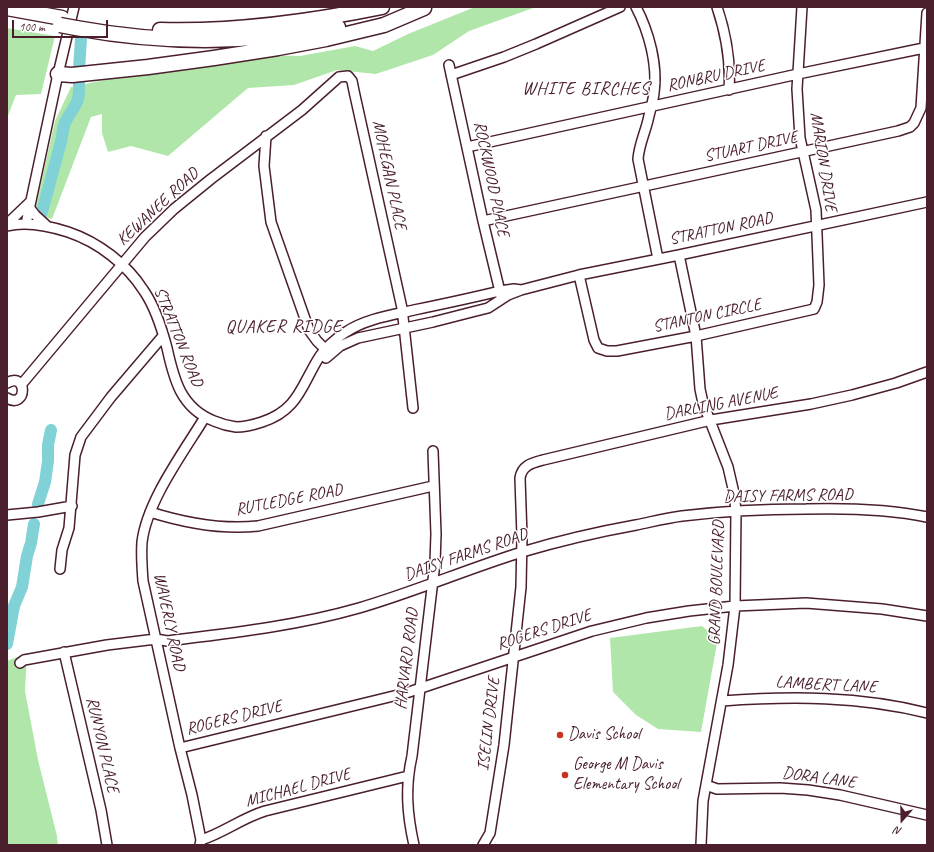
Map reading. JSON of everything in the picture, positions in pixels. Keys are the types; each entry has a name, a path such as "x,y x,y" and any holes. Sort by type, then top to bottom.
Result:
{"highway":[{"path":"77,25 149,29 220,29 315,20 382,7"},
{"path":"7,8 125,36 196,40 241,39 335,28 426,8"},
{"path":"58,74 68,75 148,67 257,52 326,39 378,26 426,8"},
{"path":"7,16 61,22"}],"street":[{"path":"26,224 74,7"},
{"path":"451,75 504,57 620,7"},
{"path":"636,7 648,38 652,56 654,86 651,106 639,152 643,186 658,259"},
{"path":"717,7 726,41 730,75 729,90"},
{"name":"MARION DRIVE","path":"802,7 797,89 800,138 816,210 817,225"},
{"name":"STUART DRIVE","path":"483,221 803,152 910,127 914,123 921,108 927,12"},
{"name":"RONBRU DRIVE","path":"468,147 798,74 924,48"},
{"name":"ROCKWOOD PLACE","path":"449,65 483,221 501,295"},
{"name":"MOHEGAN PLACE","path":"322,92 339,77 348,76 352,81 402,313"},
{"name":"KEWANEE ROAD","path":"7,398 15,400 21,397 23,391 21,385 145,237 174,209 266,136 302,110 322,92"},
{"path":"266,136 264,166 271,222 309,330 316,341 328,352"},
{"name":"STRATTON ROAD","path":"7,225 26,224 50,228 90,241 108,253 144,290 152,306 163,336 171,370 177,386 194,409 205,417 224,425 235,427 256,424 272,419 282,413 295,401 310,376 328,352 346,332 367,322 402,313 501,295 514,289 521,290 579,275 927,202"},
{"path":"7,225 30,204"},
{"path":"30,204 34,215 50,228"},
{"name":"STANTON CIRCLE","path":"579,275 594,340 598,348 607,351 617,351 696,336 814,309 817,302 819,285 817,225"},
{"name":"GRAND BOULEVARD","path":"679,255 696,336 700,389 703,403 711,420 728,467 736,512 735,606 728,665 703,801 702,845"},
{"name":"STRATTON ROAD","path":"328,352 358,338 433,322 488,308 501,295"},
{"path":"402,313 413,408"},
{"path":"60,569 62,550 69,528 75,455 80,437 111,397 163,336"},
{"name":"DARLING AVENUE","path":"523,469 527,465 543,460 711,420 811,404 852,395 896,383 927,372"},
{"path":"7,383 10,381 16,381 21,385"},
{"name":"WAVERLY ROAD","path":"200,843 192,795 180,748 143,581 141,558 142,541 150,512 163,486 205,417"},
{"name":"HARVARD ROAD","path":"414,845 409,826 407,803 408,776 412,756 420,688 436,534 433,451"},
{"name":"ISELIN DRIVE","path":"485,842 490,833 503,752 521,587 520,478 523,469"},
{"name":"RUTLEDGE ROAD","path":"150,512 206,525 244,528 434,486"},
{"path":"7,514 38,512 72,506"},
{"name":"DAISY FARMS ROAD","path":"20,663 24,660 107,645 156,639 167,641 237,633 300,622 358,608 521,552 580,536 673,518 771,509 834,508 927,517"},
{"name":"ROGERS DRIVE","path":"180,748 406,693 513,656 592,631 688,611 735,606 806,603 882,609 927,616"},
{"name":"RUNYON PLACE","path":"64,652 101,810 107,845"},
{"name":"LAMBERT LANE","path":"722,701 791,698 839,699 883,703 927,713"},
{"name":"MICHAEL DRIVE","path":"200,843 250,816 265,811 408,776"},
{"name":"DORA LANE","path":"706,785 717,789 760,788 808,790 840,795 927,815"}],"green space":[{"path":"475,7 536,7 469,31 433,55 376,74 337,70 294,85 248,88 168,156 131,146 108,152 102,133 102,114 91,117 52,219 34,214 55,121 71,87 109,79 204,66 262,55 300,56 355,46 373,51 408,34"},
{"path":"7,28 55,36 41,94 16,95 7,118"},
{"path":"702,626 712,635 717,643 701,732 658,729 636,715 613,692 610,638"},
{"path":"27,653 25,691 38,760 58,845 7,845 7,661"}],"waterway":[{"path":"79,69 81,39"},
{"path":"42,212 65,123 78,99 79,82"},
{"path":"38,504 45,482 48,461 48,445 51,430"},
{"path":"7,644 14,606 22,587 34,524"}],"place":[{"name":"Davis School","path":"560,735"},
{"name":"George M Davis Elementary School","path":"565,775"}],"district":[{"name":"WHITE BIRCHES","path":"586,89"},
{"name":"QUAKER RIDGE","path":"284,327"}]}
